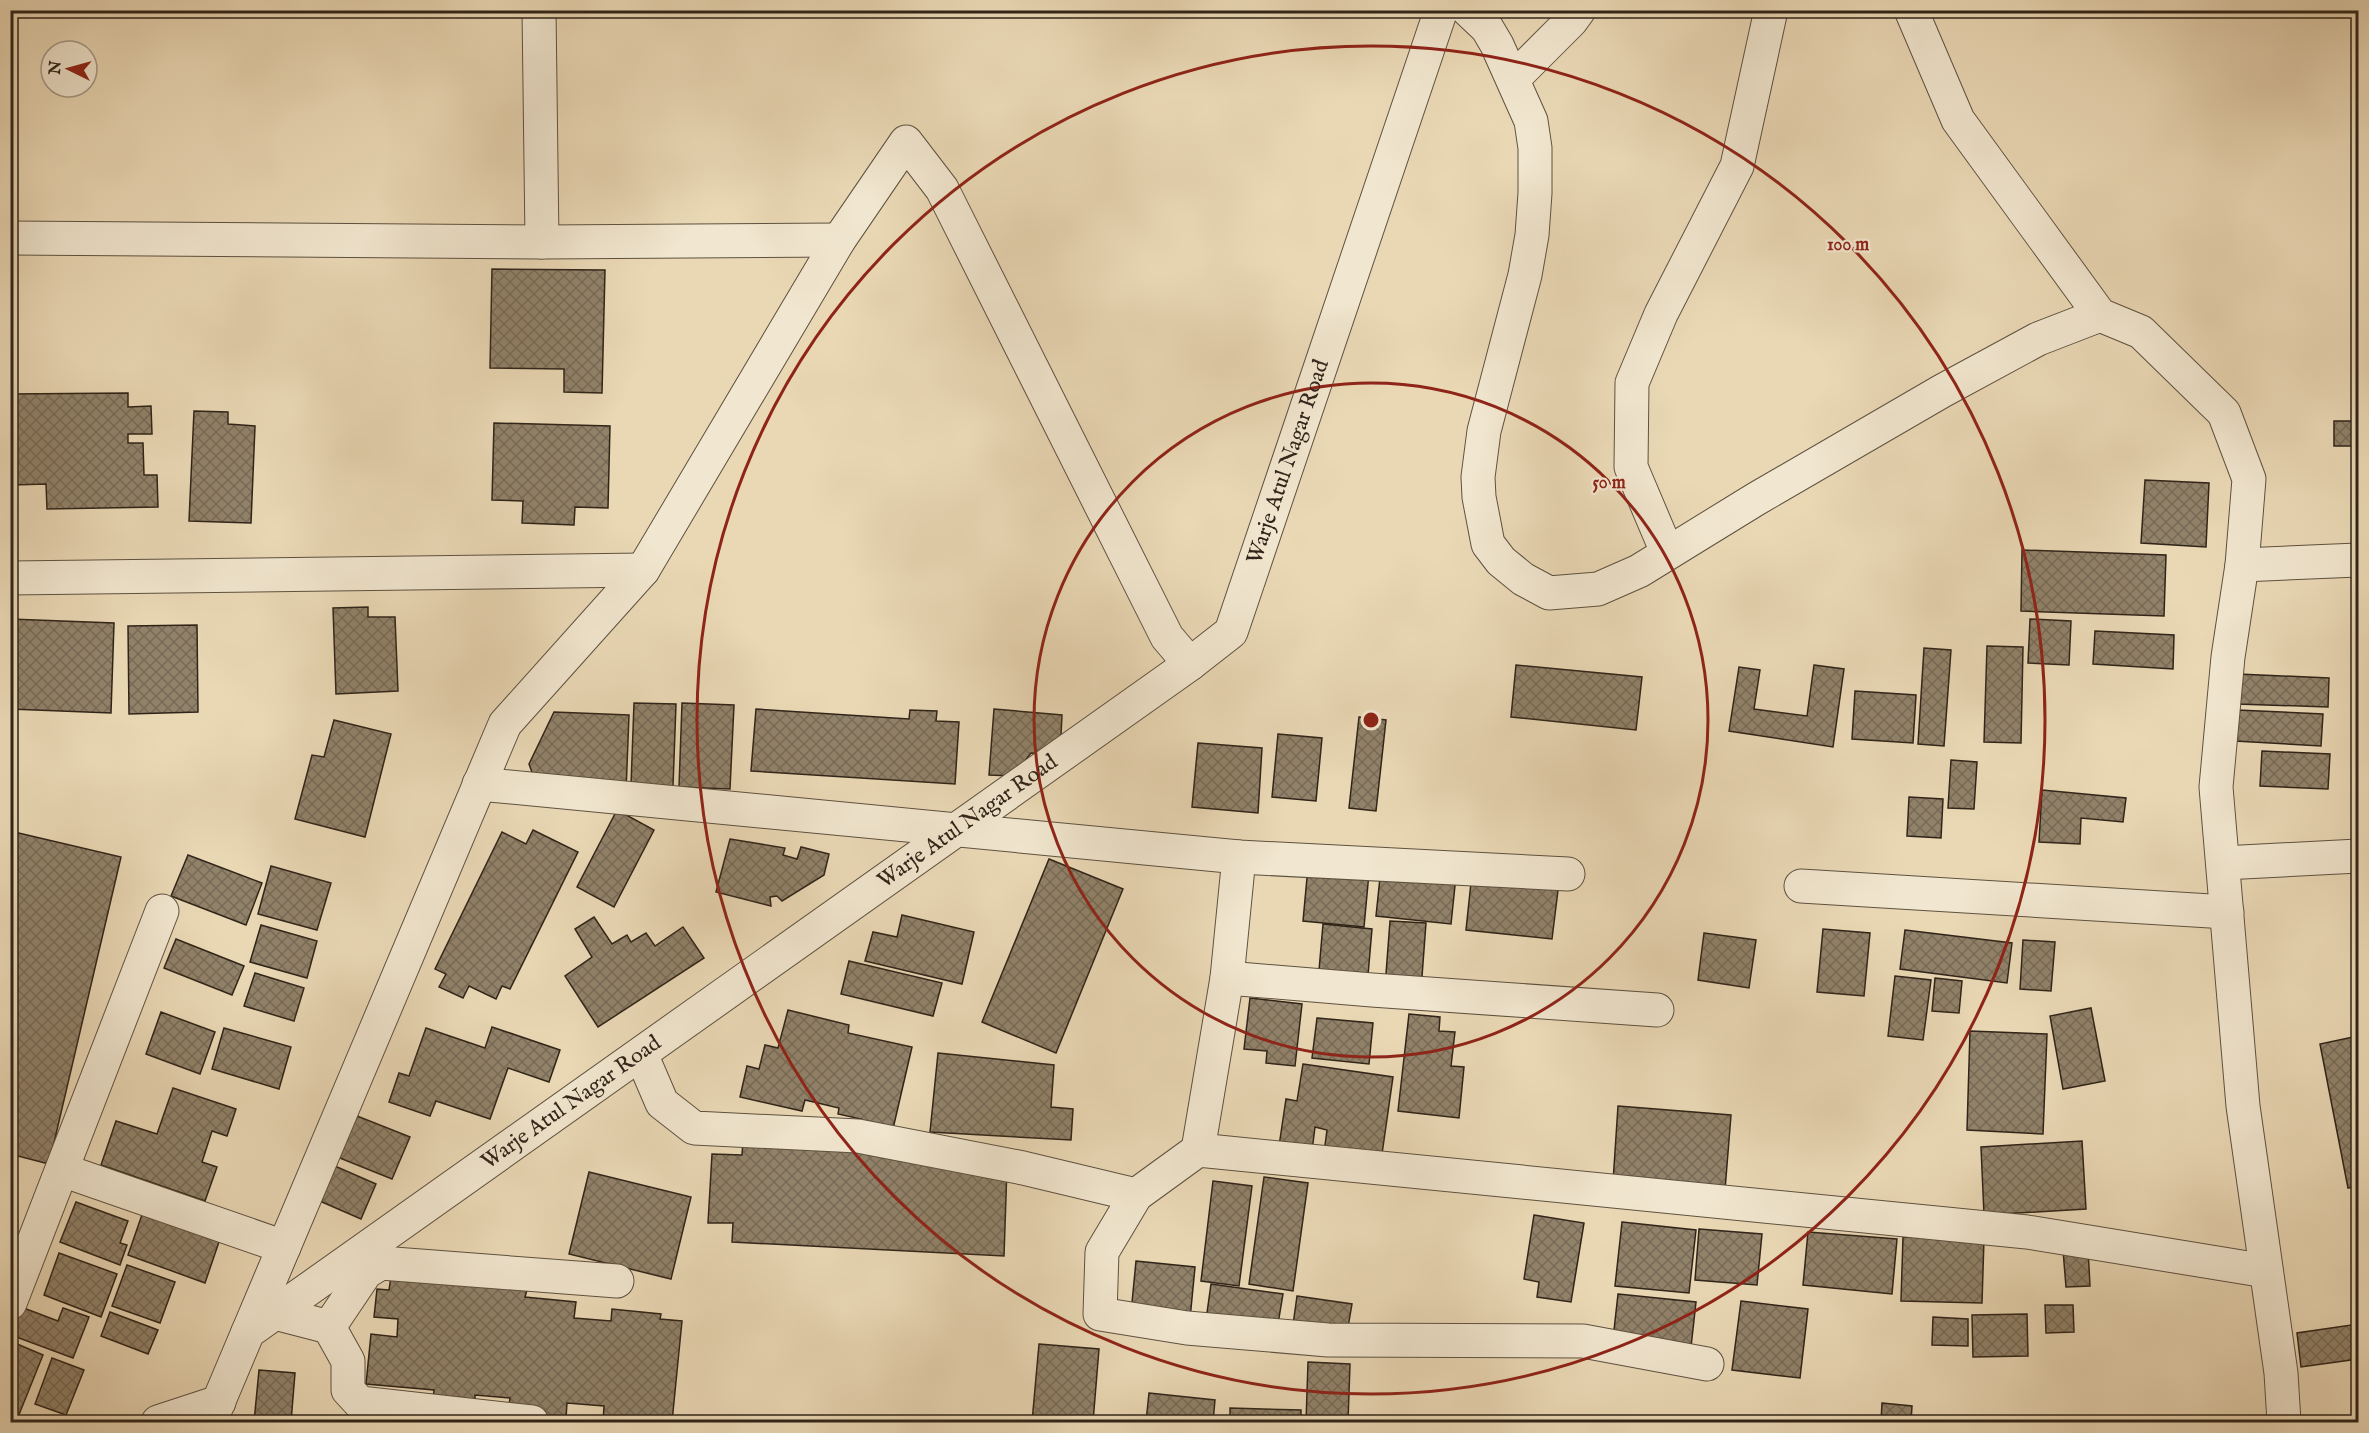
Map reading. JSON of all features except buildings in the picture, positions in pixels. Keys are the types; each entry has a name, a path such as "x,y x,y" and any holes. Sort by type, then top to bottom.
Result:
{"street":[{"path":"539,10 542,242"},
{"name":"Warje Atul Nagar Road","path":"248,1332 1190,664 1231,632 1441,10"},
{"path":"1468,10 1486,28 1513,78 1531,121 1534,148 1535,193 1532,235 1525,275 1484,431 1479,466 1479,497 1488,544 1508,567 1523,579 1549,593 1599,589 1639,571 1667,552 1942,391 2038,339 2100,315"},
{"path":"1513,78 1571,21 1579,10"},
{"path":"1667,552 1631,467 1632,383 1661,314 1737,166 1771,10"},
{"path":"1911,10 1958,120 2100,315 2141,332 2224,413 2249,479 2242,566 2228,657 2217,787 2242,1106 2281,1373 2284,1422"},
{"path":"159,1422 214,1412 505,724 644,570 839,240 906,142 942,189 1167,637 1190,664"},
{"path":"10,238 542,242 839,240"},
{"path":"2242,566 2358,560"},
{"path":"10,578 644,570"},
{"path":"479,784 1239,857 1568,874"},
{"path":"2223,863 2358,856"},
{"path":"1198,1150 1227,978 1239,857"},
{"path":"1801,886 2227,912"},
{"path":"10,1303 162,911"},
{"path":"1227,978 1657,1010"},
{"path":"641,1054 662,1103 694,1128 858,1136 1023,1168 1136,1195"},
{"path":"1707,1364 1583,1341 1328,1340 1187,1328 1100,1314 1102,1252 1136,1195 1198,1150 2027,1232 2266,1271"},
{"path":"62,1170 284,1247"},
{"path":"329,1327 366,1272 381,1263 616,1281"},
{"path":"275,1313 329,1327 348,1360 348,1390 360,1403 532,1422"}]}
